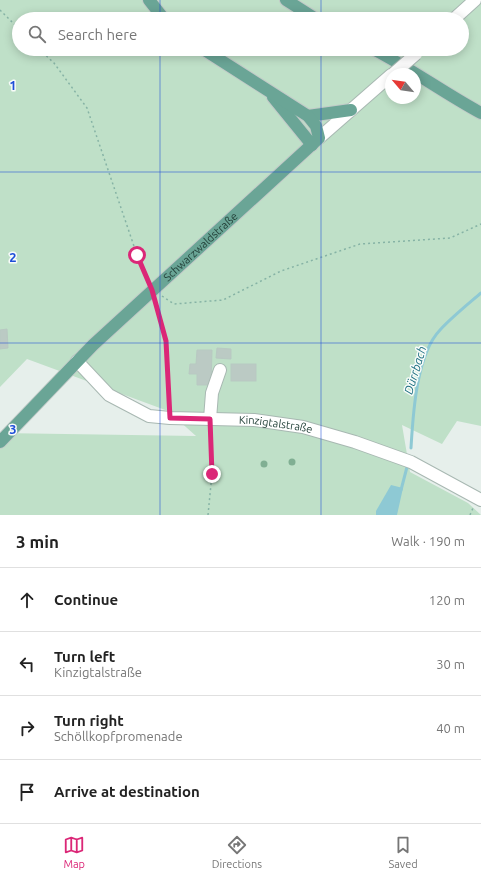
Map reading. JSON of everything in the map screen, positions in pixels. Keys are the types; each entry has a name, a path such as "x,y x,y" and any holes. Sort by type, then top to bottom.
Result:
{"main road":[{"path":"149,0 158,12"},
{"path":"286,0 305,12"},
{"path":"214,56 308,116 316,126 315,142"},
{"path":"387,56 440,90 481,113"},
{"path":"269,92 315,142"},
{"path":"308,116 324,115 351,110"},
{"name":"Schwarzwaldstraße","path":"0,442 77,361 152,290 315,142"}],"street":[{"path":"462,12 475,0"},
{"name":"Schwarzwaldstraße","path":"400,68 413,56"},
{"name":"Schwarzwaldstraße","path":"315,142 385,81"},
{"name":"Kinzigtalstraße","path":"77,361 109,395 148,416 254,420 303,427 411,462 481,500"},
{"path":"210,419 212,394 220,370"}],"path":[{"path":"0,10 12,22"},
{"path":"46,56 54,63 87,108 137,255 152,290 166,341 170,418"},
{"path":"152,290 174,304 223,300 281,271 360,244 450,238 481,224"},
{"path":"208,515 212,474 210,419"}],"green space":[{"path":"0,0 481,0 481,426 457,421 442,444 402,425 410,472 468,503 481,515 0,515 0,433 196,436 168,411 27,359 0,387"}],"water":[{"path":"391,485 403,488 397,515 376,515 376,511"}],"building":[{"path":"7,329 8,348 0,349 0,330"},
{"path":"217,348 231,349 231,359 216,358"},
{"path":"197,350 212,350 211,385 197,385 197,374 189,374 190,364 196,364"},
{"path":"231,364 256,364 256,381 231,381"}],"waterway":[{"name":"Dürrbach","path":"411,448 417,386 426,354 432,341 440,330 481,293"},
{"name":"Dürrbach","path":"401,490 407,467"}],"route":[{"path":"137,255 152,290 166,341 170,418 210,419 209,449 212,474"}]}
